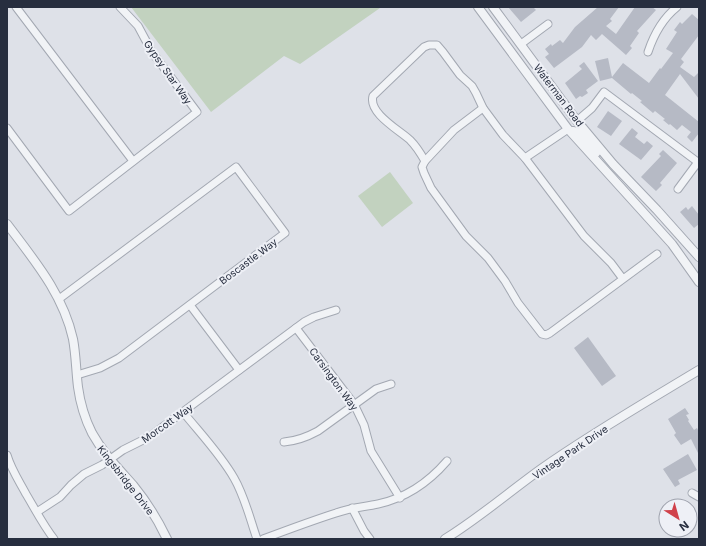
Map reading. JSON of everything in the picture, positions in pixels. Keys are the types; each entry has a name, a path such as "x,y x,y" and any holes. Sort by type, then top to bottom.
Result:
{"street":[{"path":"7,128 69,211 133,162 16,7"},
{"name":"Gypsy Star Way","path":"120,7 138,26 152,52 197,112 133,162"},
{"name":"Waterman Road","path":"478,7 568,129 672,244 699,282"},
{"name":"Waterman Road","path":"493,7 577,121 613,164 630,180 699,257"},
{"path":"648,52 657,29 672,8"},
{"path":"521,44 548,24"},
{"path":"425,161 412,141 378,113 374,107 372,98 424,47 433,44 440,47 460,75 472,86 483,108 503,136 525,158 584,236 611,263 623,279"},
{"path":"577,121 592,108 604,92 698,163 678,189"},
{"path":"483,108 454,130 425,161 422,167 431,188 466,236 488,258 506,281 518,303 542,334 546,335 550,333 658,254"},
{"path":"525,158 568,129"},
{"name":"Waterman Road","path":"568,129 578,132 618,177 630,180"},
{"name":"Boscastle Way","path":"59,299 236,166 285,233 190,305 111,362 100,368 77,375"},
{"name":"Kingsbridge Drive","path":"7,224 42,271 59,299 73,340 82,405 87,420 101,448 109,460 145,500 166,539"},
{"path":"190,305 239,370"},
{"name":"Morcott Way","path":"36,512 60,497 80,476 102,465 123,450 149,437 296,328 314,317 336,310"},
{"name":"Carsington Way","path":"296,328 354,404 364,425 370,451 400,498"},
{"name":"Vintage Park Drive","path":"445,539 490,509 563,454 699,370"},
{"path":"284,442 298,440 309,436 376,389 391,384"},
{"path":"183,412 226,465 243,496 257,539"},
{"path":"7,455 36,512 54,539"},
{"path":"263,539 352,508 400,498 427,482 447,461"},
{"path":"692,493 699,497"},
{"path":"352,508 370,539"}],"green space":[{"path":"131,7 380,8 300,64 284,56 211,112"},
{"path":"390,172 413,203 382,227 358,196"}],"building":[{"path":"508,7 533,7 536,10 521,22"},
{"path":"598,7 619,7 610,19 612,21 606,26 616,34 635,7 652,7 656,10 637,31 639,33 630,46 632,48 626,55 602,34 596,40 591,35 582,47 554,68 545,57 549,54 545,49 551,44 552,46 560,40 563,43 575,27"},
{"path":"692,14 699,20 699,35 681,59 684,62 680,67 694,77 699,72 699,99 680,74 665,95 699,122 699,133 692,142 687,137 691,132 682,125 677,130 670,124 669,125 663,120 665,119 655,111 653,113 640,102 642,101 612,78 600,81 595,61 608,58 612,77 623,63 649,83 673,53 666,49 677,32 674,30 680,22 682,24"},
{"path":"584,62 598,81 586,90 588,93 576,99 565,83 582,69 579,66"},
{"path":"608,111 622,121 611,136 597,127"},
{"path":"632,128 638,133 635,137 644,144 647,141 653,146 641,160 619,144"},
{"path":"663,150 677,163 660,183 662,185 656,191 641,177 661,156 659,154"},
{"path":"692,206 699,215 699,224 694,228 680,212 686,207 688,210"},
{"path":"588,337 616,376 602,386 574,348"},
{"path":"685,408 689,414 686,415 689,420 688,421 694,430 697,428 699,432 699,455 691,439 681,445 674,435 676,433 668,419"},
{"path":"688,454 697,470 678,480 680,484 675,487 663,469"}]}
